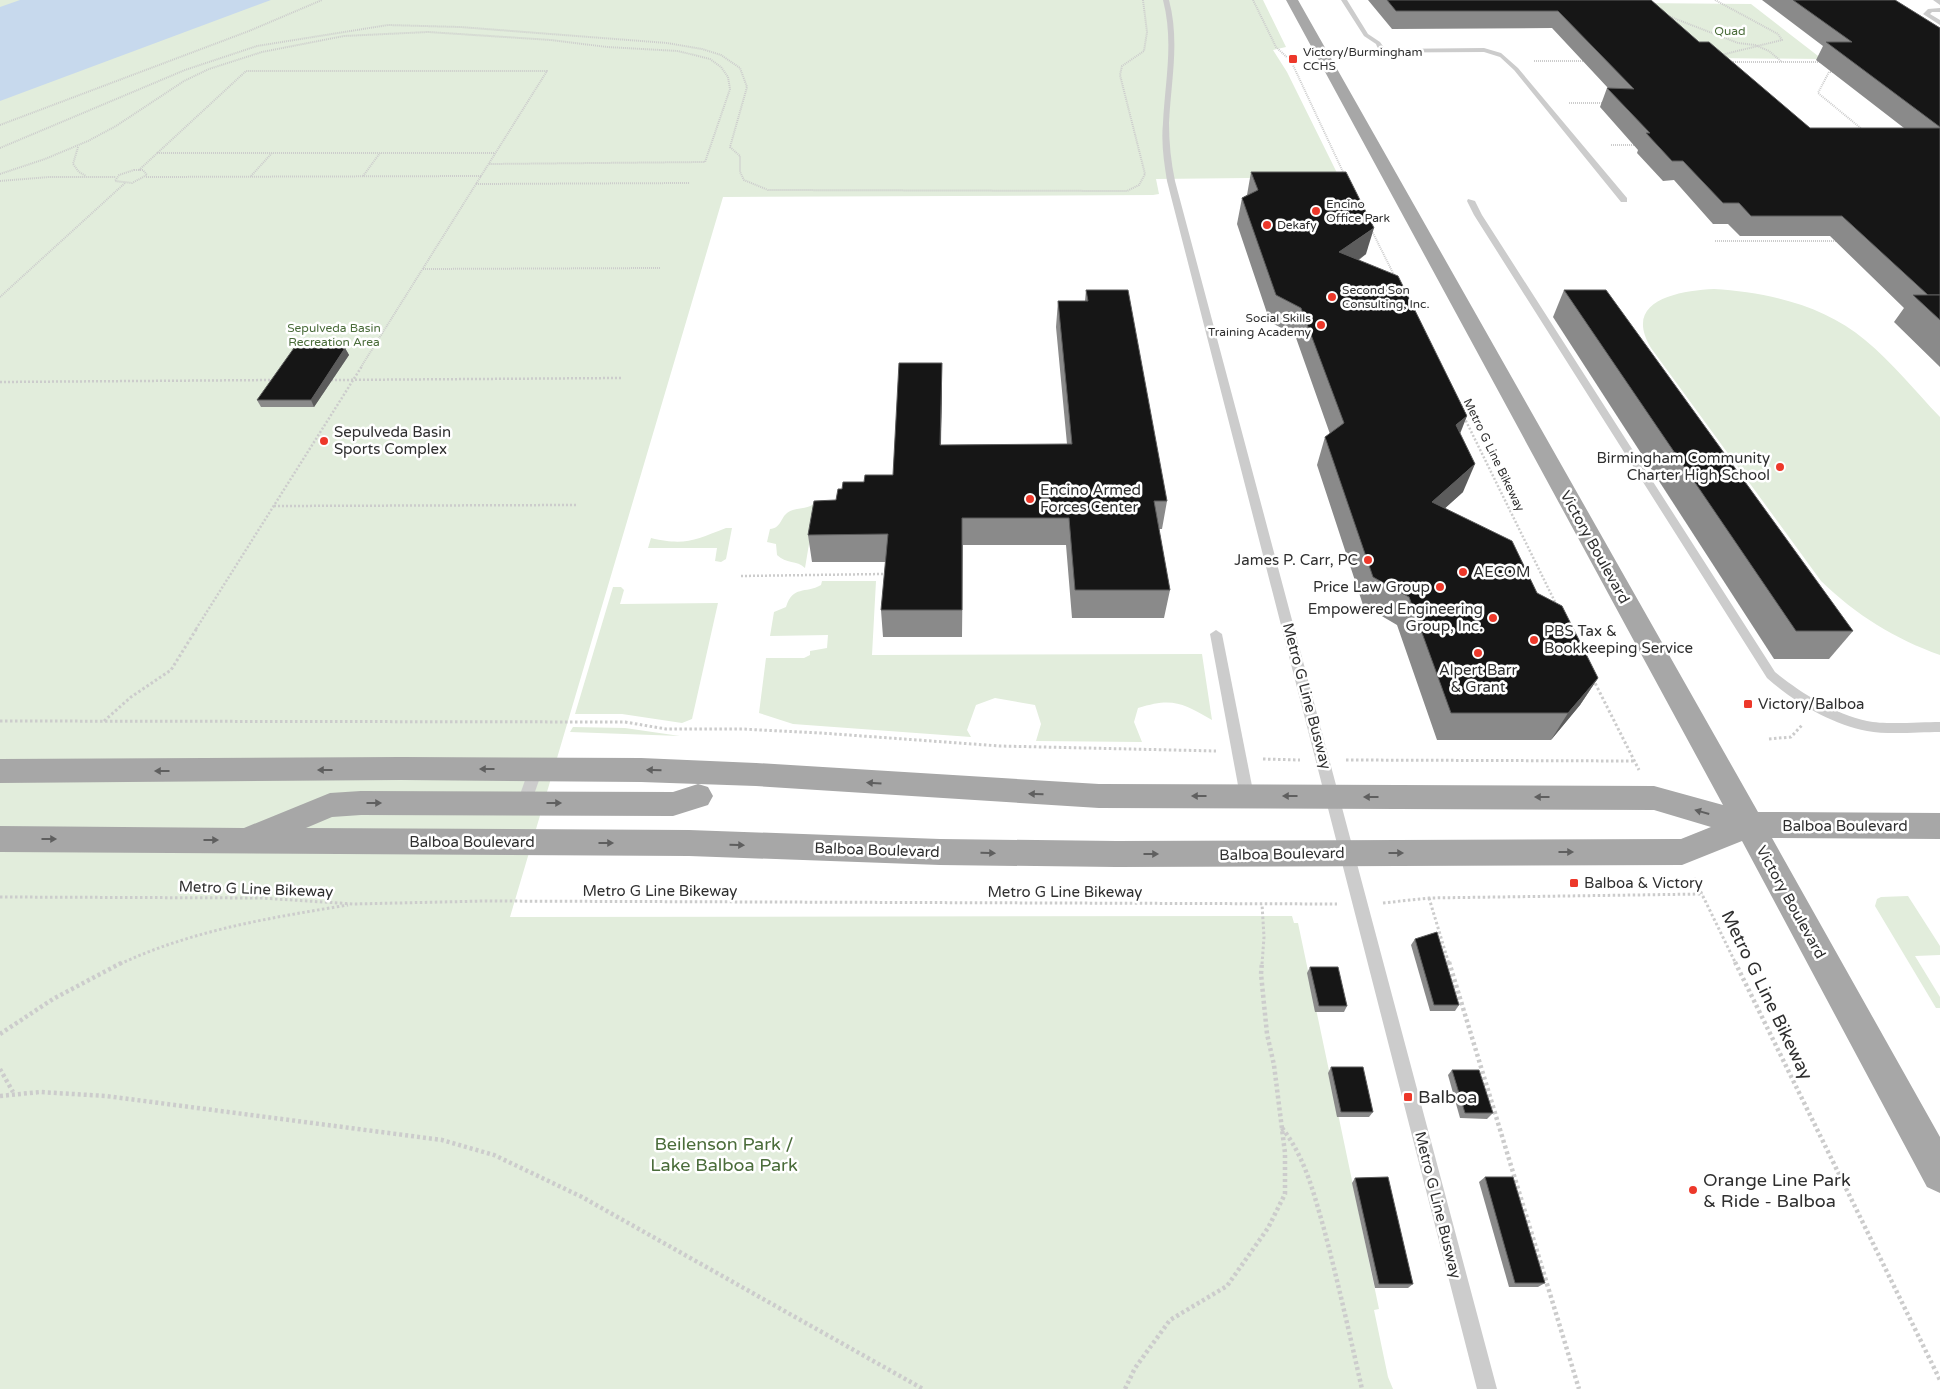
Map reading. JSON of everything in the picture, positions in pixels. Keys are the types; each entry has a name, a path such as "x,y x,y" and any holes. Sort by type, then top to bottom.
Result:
{"main road":[{"name":"Victory Boulevard","path":"1292,0 1940,1174"},
{"name":"Balboa Boulevard","path":"0,771 642,770 776,775 1025,793 1099,796 1654,798 1749,825 1940,826"},
{"path":"245,840 330,805 361,802 672,804 698,796"},
{"name":"Balboa Boulevard","path":"0,839 688,843 930,852 1116,854 1682,852 1749,825"}],"lane":[{"name":"Metro G Line Busway","path":"1166,0 1171,26 1172,60 1166,144 1171,181 1487,1389"},
{"path":"1344,0 1366,35 1378,43 1384,52"},
{"path":"1940,10 1930,10 1926,14 1940,23"},
{"path":"1322,52 1484,50 1504,56 1624,200"},
{"path":"1471,201 1478,215 1771,676 1792,694 1842,718 1868,726 1940,727"},
{"path":"1216,634 1247,796"},
{"path":"524,802 536,769"}],"path":[{"path":"0,126 322,0"},
{"path":"0,148 185,70 257,46 388,25 460,27 668,44 702,49 722,55 740,68 747,87 730,147 740,156 740,173 748,184 768,190 1127,191 1140,186 1144,181 1145,174 1120,74 1122,66 1144,51 1147,32 1143,0"},
{"path":"1253,0 1276,47 1291,61 1344,175"},
{"path":"1714,56 1782,40 1778,34 1715,0"},
{"path":"1666,16 1738,43 1755,45 1769,51 1782,62"},
{"path":"0,174 78,147 116,126 182,81 209,69 274,49 357,35 430,32 489,38 542,39 602,48 673,51 703,56 720,66 728,76 730,88 705,162 489,164"},
{"path":"1530,61 1588,61"},
{"path":"1721,62 1827,62"},
{"path":"1828,67 1834,72 1829,72 1818,93 1867,133"},
{"path":"104,722 131,697 171,670 547,71 246,72 139,170"},
{"path":"1575,109 1569,102 1604,103"},
{"path":"1611,145 1640,145"},
{"path":"78,147 72,164 79,172 86,176"},
{"path":"157,153 496,152"},
{"path":"251,176 272,153"},
{"path":"362,176 380,153"},
{"path":"0,181 86,176 116,177 139,170 146,172 148,175 146,177"},
{"path":"116,177 117,182 125,183 134,182 146,177 481,176"},
{"path":"0,297 125,183"},
{"path":"476,184 690,183"},
{"path":"1370,228 1397,281"},
{"path":"1715,241 1847,242"},
{"path":"423,269 660,268"},
{"path":"323,380 621,378"},
{"path":"0,382 274,380"},
{"name":"Metro G Line Bikeway","path":"1462,415 1559,610"},
{"path":"274,506 576,505"},
{"path":"741,576 883,574"},
{"path":"1342,760 1634,761 1590,672"},
{"path":"1769,739 1791,737 1817,706"},
{"path":"0,722 625,722 666,729 742,729 821,733 1000,746 1222,751 1256,759 1302,760"},
{"name":"Metro G Line Bikeway","path":"1399,902 1429,898 1702,894 1940,1380"},
{"name":"Metro G Line Bikeway","path":"0,897 261,898 354,904 485,901 1321,904"},
{"path":"1429,898 1578,1389"},
{"path":"0,1034 70,989 118,964 168,944 227,926 354,904"},
{"path":"1125,1389 1135,1368 1170,1320 1228,1286 1268,1228 1285,1194 1285,1154 1274,1065 1267,1034 1261,974 1264,936 1262,904"},
{"path":"0,1069 13,1092"},
{"path":"0,1096 13,1092 57,1092 106,1096 442,1140 494,1155 582,1197 923,1389"},
{"path":"1282,1128 1287,1132 1300,1154 1315,1194 1362,1389"}],"green space":[{"name":"Sepulveda Basin Recreation Area","path":"0,0 1263,0 1286,47 1273,50 1287,72 1339,177 1156,179 1159,194 1153,195 723,197 510,917 1292,916 1294,923 1298,923 1379,1309 1374,1310 1388,1377 1393,1389 0,1389"},
{"name":"Quad","path":"1638,3 1751,4 1822,59 1709,58"},
{"path":"1714,289 1754,293 1794,302 1813,309 1849,328 1894,367 1940,417 1940,655 1923,649 1877,625 1848,605 1821,581 1651,348 1644,332 1644,319 1649,309 1658,301 1671,296 1685,292"},
{"path":"816,502 805,568 780,558 777,555 776,544 767,542 770,529 776,527 787,513 809,507"},
{"path":"726,528 732,528 726,559 721,562 715,561 717,548 648,548 651,538 681,542 706,536"},
{"path":"822,581 876,581 872,655 1202,654 1212,720 1185,706 1169,702 1160,703 1138,708 1134,722 1142,742 1036,741 1041,724 1035,705 995,698 976,705 967,730 971,737 793,724 759,713 766,658 804,658 810,655 810,651 827,648 828,635 770,636 774,612 786,607 789,600 796,593 815,588 821,585"},
{"path":"613,587 621,587 624,590 620,604 718,603 692,719 682,723 622,714 575,714"},
{"path":"573,727 625,728 680,736 570,732"},
{"path":"1908,896 1940,946 1940,955 1915,956 1940,997 1940,1008 1936,1008 1875,906 1877,899 1881,897"}],"water":[{"path":"20,0 271,0 0,101 0,7"}],"building":[{"path":"1387,0 1651,0 1699,42 1709,42 1810,128 1940,128 1940,295 1928,295 1842,216 1751,216 1739,203 1723,203 1683,161 1672,161 1646,133 1650,133 1607,88 1634,89 1558,11 1396,11"},
{"path":"1793,0 1895,0 1940,28 1940,127 1826,42 1852,42"},
{"path":"1251,172 1346,172 1374,228 1339,252 1398,276 1467,416 1456,425 1475,464 1432,502 1512,541 1537,593 1562,606 1598,678 1568,713 1451,713 1409,597 1373,577 1325,437 1344,423 1301,308 1276,295 1242,198 1258,190"},
{"name":"Encino Armed Forces Center","path":"1086,290 1128,290 1167,501 1154,501 1170,590 1075,590 1069,518 962,518 962,610 881,610 888,534 808,535 814,501 836,500 838,489 842,489 843,482 864,482 865,475 893,475 899,363 942,363 940,445 1072,444 1058,301 1088,301"},
{"path":"1564,290 1606,290 1853,631 1796,631"},
{"path":"1913,295 1940,295 1940,320"},
{"path":"294,348 345,348 311,400 257,400"},
{"path":"1437,932 1459,1005 1434,1005 1415,939"},
{"path":"1310,967 1338,967 1347,1006 1319,1006"},
{"path":"1331,1067 1363,1067 1373,1112 1341,1112"},
{"path":"1452,1070 1479,1070 1493,1113 1465,1113"},
{"path":"1388,1177 1413,1284 1379,1284 1355,1178"},
{"path":"1485,1177 1513,1177 1545,1283 1515,1283"}],"place":[{"name":"Victory/Burmingham CCHS","path":"1293,59"},
{"name":"Encino Office Park","path":"1316,211"},
{"name":"Dekafy","path":"1267,225"},
{"name":"Second Son Consulting, Inc.","path":"1332,297"},
{"name":"Social Skills Training Academy","path":"1321,325"},
{"name":"Sepulveda Basin Sports Complex","path":"324,441"},
{"name":"Birmingham Community Charter High School","path":"1780,467"},
{"name":"Encino Armed Forces Center","path":"1030,499"},
{"name":"James P. Carr, PC","path":"1368,560"},
{"name":"AECOM","path":"1463,572"},
{"name":"Price Law Group","path":"1440,587"},
{"name":"Empowered Engineering Group, Inc.","path":"1493,618"},
{"name":"PBS Tax & Bookkeeping Service","path":"1534,640"},
{"name":"Alpert Barr & Grant","path":"1478,653"},
{"name":"Victory/Balboa","path":"1748,704"},
{"name":"Balboa & Victory","path":"1574,883"},
{"name":"Balboa","path":"1408,1097"},
{"name":"Orange Line Park & Ride - Balboa","path":"1693,1190"}],"park label":[{"name":"Beilenson Park / Lake Balboa Park","path":"724,1154"}]}
